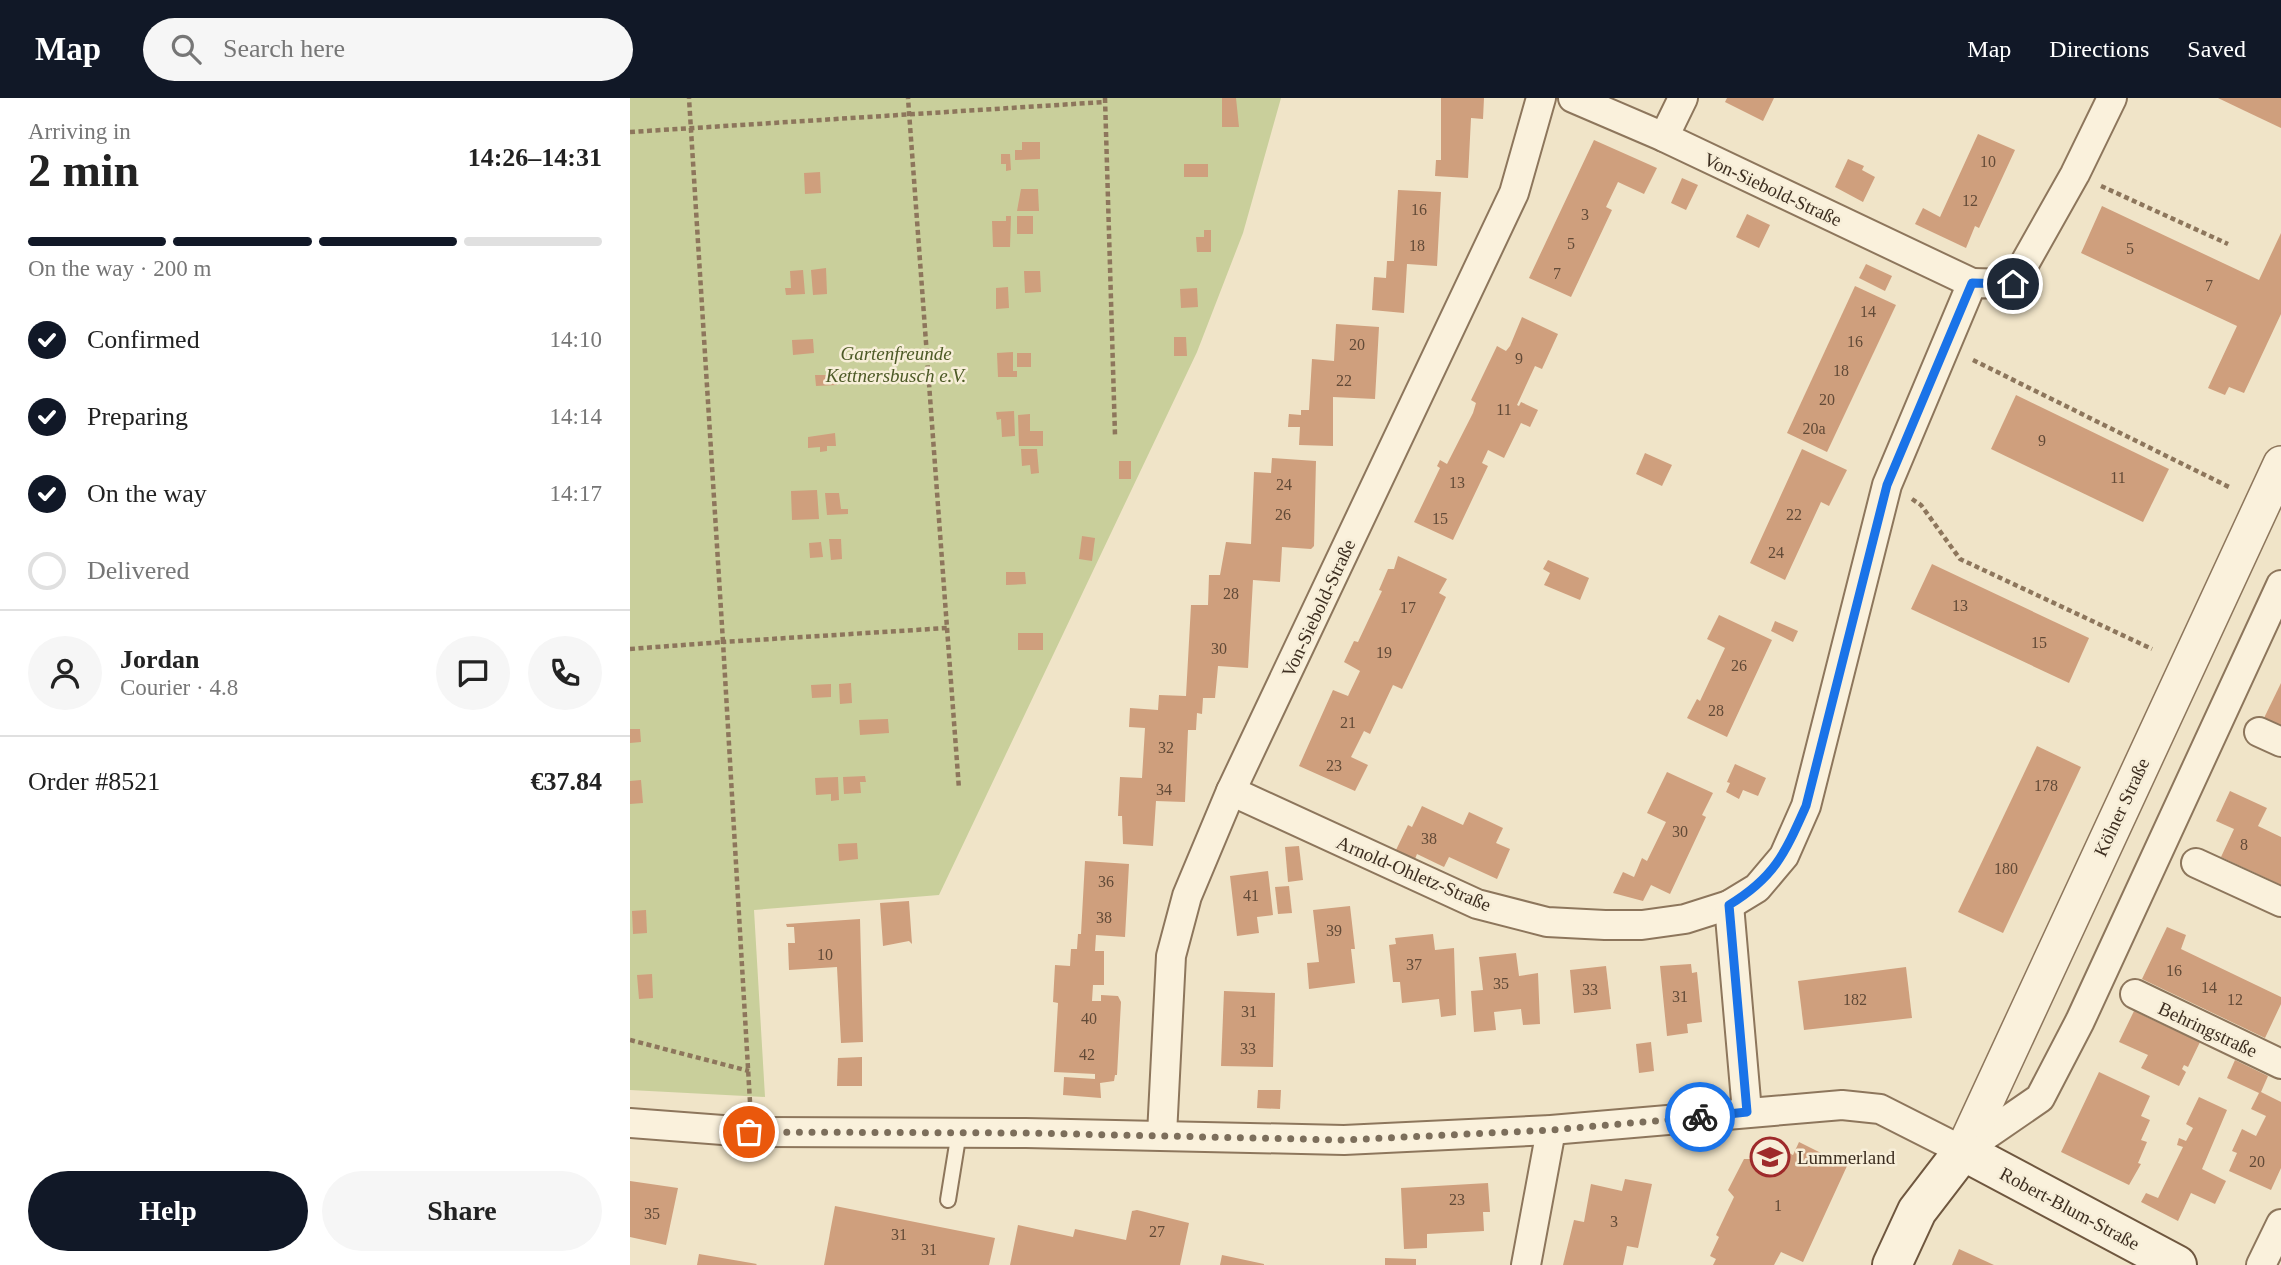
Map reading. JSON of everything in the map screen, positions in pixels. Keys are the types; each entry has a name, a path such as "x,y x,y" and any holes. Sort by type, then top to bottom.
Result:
{"main road":[{"path":"1892,1265 1917,1211 1963,1151"},
{"name":"Kölner Straße","path":"1921,1265 1963,1151"},
{"name":"Robert-Blum-Straße","path":"1963,1151 2177,1265"}],"street":[{"name":"Von-Siebold-Straße","path":"1162,1135 1171,956 1187,896 1231,791 1514,193 1541,98"},
{"name":"Von-Siebold-Straße","path":"1573,98 1664,137 1972,283"},
{"path":"1664,137 1682,98"},
{"path":"1972,283 2013,284 2075,174 2112,98"},
{"name":"Arnold-Ohletz-Straße","path":"1231,791 1477,904 1547,922 1642,925 1685,919 1729,905 1757,888 1784,856 1806,806 1887,485 1972,283"},
{"name":"Kölner Straße","path":"1963,1151 2281,464"},
{"path":"630,1123 749,1132 959,1132 1344,1140 1551,1130 1842,1105 1880,1109 1963,1151 2040,1098 2080,1021 2281,585"},
{"path":"2196,863 2281,902"},
{"path":"1729,905 1747,1112"},
{"name":"Behringstraße","path":"2135,994 2281,1064"},
{"path":"1526,1265 1551,1130"},
{"path":"2261,1265 2281,1224"}],"lane":[{"path":"948,1200 959,1132"}],"path":[{"path":"689,98 749,1070 749,1132"},
{"path":"908,98 959,789"},
{"path":"630,132 1105,100 1115,435"},
{"path":"2075,174 2228,244"},
{"path":"1944,346 2229,487"},
{"path":"1887,485 1921,505 1960,559 2152,649"},
{"path":"630,649 947,628"},
{"path":"630,1040 749,1070"}],"green space":[{"name":"Gartenfreunde Kettnersbusch e.V.","path":"630,98 1281,98 1243,233 1197,352 939,895 754,910 765,1097 630,1090"}],"building":[{"path":"1222,98 1236,98 1239,127 1222,127"},
{"path":"1441,98 1484,98 1483,119 1471,118 1468,178 1435,176 1436,160 1441,160"},
{"path":"1727,98 1774,98 1763,121 1725,102"},
{"path":"2218,98 2281,98 2281,128 2243,110"},
{"path":"1978,134 2015,150 1979,228 1975,226 1966,248 1915,224 1923,208 1940,217"},
{"path":"1594,140 1657,168 1644,194 1618,182 1606,207 1612,210 1571,297 1529,278"},
{"path":"1022,142 1040,142 1040,159 1015,160 1015,150 1022,150"},
{"path":"1001,154 1010,154 1011,170 1006,171 1006,164 1001,164"},
{"path":"1848,159 1864,166 1862,170 1875,177 1863,202 1835,187"},
{"path":"1184,164 1208,164 1208,177 1184,177"},
{"path":"820,172 821,193 805,194 804,173"},
{"path":"1682,178 1698,185 1686,210 1671,203"},
{"path":"1021,189 1038,189 1039,211 1017,211"},
{"path":"1398,190 1441,192 1437,266 1407,264 1404,313 1372,310 1374,277 1386,278 1387,261 1394,261"},
{"path":"2102,206 2259,280 2281,233 2281,314 2244,393 2229,387 2225,395 2208,388 2237,326 2081,253"},
{"path":"1747,214 1770,225 1759,248 1736,237"},
{"path":"1006,216 1011,216 1010,247 993,247 992,221 1006,221"},
{"path":"1017,216 1033,216 1033,234 1017,234"},
{"path":"1204,230 1211,230 1211,252 1197,252 1196,237 1204,237"},
{"path":"1866,264 1892,276 1885,291 1859,278"},
{"path":"826,268 827,294 813,295 811,270"},
{"path":"803,270 805,294 786,295 785,288 791,288 790,271"},
{"path":"1024,271 1040,271 1041,292 1025,293"},
{"path":"1855,286 1896,305 1827,452 1787,433"},
{"path":"1008,287 1009,308 996,309 996,288"},
{"path":"1197,288 1198,307 1181,308 1180,289"},
{"path":"1522,317 1558,334 1542,369 1535,366 1517,405 1521,402 1538,410 1530,427 1521,423 1504,458 1488,450 1482,463 1488,466 1453,540 1414,522 1440,468 1437,466 1440,460 1447,464 1473,413 1476,403 1471,400 1497,346 1506,351"},
{"path":"1336,324 1379,327 1375,399 1333,397 1333,446 1299,445 1300,427 1288,427 1289,414 1301,415 1301,410 1309,410 1312,359 1334,361"},
{"path":"1174,337 1186,337 1187,356 1174,356"},
{"path":"813,339 814,353 793,355 792,340"},
{"path":"1013,352 1013,371 1017,371 1017,377 998,377 997,353"},
{"path":"1017,353 1031,353 1031,367 1017,367"},
{"path":"815,375 836,375 837,385 816,386"},
{"path":"2016,395 2169,469 2143,522 1991,449"},
{"path":"1014,411 1015,436 1002,437 1001,419 997,420 996,412"},
{"path":"1030,414 1030,431 1043,431 1043,446 1019,446 1018,415"},
{"path":"835,433 836,446 827,446 827,451 820,452 820,447 808,448 808,437"},
{"path":"1021,449 1037,449 1039,473 1031,474 1030,465 1022,466"},
{"path":"1802,449 1847,470 1829,506 1821,502 1785,580 1750,563"},
{"path":"1645,453 1672,465 1662,486 1636,474"},
{"path":"1272,458 1316,461 1314,546 1311,549 1282,547 1280,582 1253,580 1248,668 1218,666 1215,698 1203,698 1202,714 1197,713 1196,730 1188,730 1185,802 1156,801 1153,846 1123,844 1122,816 1118,816 1120,777 1142,778 1145,728 1129,727 1130,708 1158,710 1159,695 1186,696 1191,605 1208,605 1209,575 1220,575 1226,542 1251,544 1254,472 1271,473"},
{"path":"1119,461 1131,461 1131,479 1119,479"},
{"path":"817,490 819,519 792,520 791,491"},
{"path":"825,493 839,493 841,509 848,509 848,514 827,515"},
{"path":"1082,536 1095,538 1092,561 1079,559"},
{"path":"829,539 841,539 842,559 831,560"},
{"path":"821,542 823,557 810,558 809,543"},
{"path":"1398,556 1447,579 1439,593 1446,597 1402,689 1393,685 1370,734 1364,731 1351,757 1368,765 1355,791 1299,766 1333,690 1348,696 1360,671 1344,662 1354,641 1358,642 1382,591 1379,590 1388,569 1394,569"},
{"path":"1548,560 1589,578 1580,600 1544,585 1550,573 1543,569"},
{"path":"1932,564 2089,638 2069,683 1911,609"},
{"path":"1006,572 1025,572 1026,584 1006,585"},
{"path":"1719,615 1772,640 1727,737 1687,718 1697,699 1700,701 1725,648 1707,639"},
{"path":"1775,621 1798,631 1793,642 1771,631"},
{"path":"1018,633 1043,633 1043,650 1018,650"},
{"path":"851,683 852,703 840,704 839,684"},
{"path":"2281,683 2281,726 2264,718"},
{"path":"831,684 831,697 812,698 811,685"},
{"path":"888,719 889,733 860,735 859,720"},
{"path":"630,729 640,729 641,742 630,743"},
{"path":"2037,746 2081,767 2003,933 1958,912"},
{"path":"1735,764 1766,778 1758,796 1743,790 1739,799 1726,792 1730,783 1727,782"},
{"path":"1667,772 1713,793 1702,815 1706,817 1670,894 1651,885 1643,901 1613,893 1623,872 1634,877 1642,858 1647,861 1666,822 1647,813"},
{"path":"865,776 866,782 860,782 861,793 844,794 843,777"},
{"path":"838,777 839,800 831,801 831,794 816,795 815,778"},
{"path":"641,780 643,803 630,804 630,781"},
{"path":"2230,791 2267,808 2258,826 2281,837 2281,885 2221,857 2234,829 2216,821"},
{"path":"1422,806 1463,825 1469,812 1503,828 1496,843 1510,849 1497,879 1449,857 1444,867 1417,854 1415,859 1396,850 1408,825 1412,827"},
{"path":"857,843 858,859 839,861 838,844"},
{"path":"1299,846 1303,880 1288,882 1285,847"},
{"path":"1085,861 1129,864 1125,937 1096,935 1095,951 1104,951 1104,985 1093,985 1092,1001 1101,1001 1101,995 1118,996 1121,1002 1117,1075 1114,1081 1100,1083 1101,1098 1063,1095 1064,1077 1095,1079 1095,1074 1054,1072 1058,1003 1053,1002 1055,965 1070,966 1071,949 1077,949 1078,934 1081,934"},
{"path":"1268,871 1273,915 1257,917 1259,933 1237,936 1230,876"},
{"path":"1289,886 1292,913 1278,914 1275,887"},
{"path":"909,901 912,944 909,941 883,946 880,903"},
{"path":"1350,906 1355,949 1351,949 1355,983 1309,989 1307,963 1319,962 1313,910"},
{"path":"646,910 647,933 633,934 632,911"},
{"path":"860,919 863,1042 841,1043 837,967 789,970 788,943 795,943 794,927 787,927 786,924"},
{"path":"2167,927 2186,935 2181,949 2281,997 2281,1004 2265,1038 2142,979"},
{"path":"1433,934 1435,950 1454,948 1456,1015 1441,1017 1439,999 1402,1003 1400,982 1393,982 1389,945 1396,944 1395,938"},
{"path":"1516,953 1519,976 1538,973 1540,1024 1523,1025 1521,1009 1494,1012 1496,1030 1474,1032 1471,991 1483,990 1479,957"},
{"path":"1691,964 1692,973 1697,972 1702,1022 1687,1024 1688,1033 1667,1036 1660,966"},
{"path":"1606,966 1611,1009 1574,1013 1570,970"},
{"path":"1906,967 1912,1018 1804,1030 1798,981"},
{"path":"652,974 653,998 639,999 637,975"},
{"path":"1224,991 1275,993 1273,1067 1221,1066"},
{"path":"2134,1011 2200,1042 2188,1067 2184,1065 2182,1069 2186,1072 2179,1086 2141,1068 2148,1055 2119,1042"},
{"path":"1651,1042 1654,1071 1639,1073 1636,1044"},
{"path":"862,1057 862,1086 837,1086 838,1058"},
{"path":"2235,1060 2268,1076 2261,1092 2281,1102 2281,1168 2271,1190 2229,1171 2237,1153 2232,1151 2242,1129 2256,1136 2266,1116 2251,1109 2259,1093 2227,1078"},
{"path":"2099,1072 2150,1096 2141,1116 2150,1120 2141,1140 2147,1142 2138,1163 2141,1164 2129,1185 2061,1152"},
{"path":"1258,1090 1281,1090 1280,1109 1257,1108"},
{"path":"2199,1097 2227,1110 2202,1169 2226,1181 2215,1204 2191,1193 2178,1221 2141,1202 2146,1193 2158,1198 2183,1147 2177,1145 2179,1138 2186,1141 2193,1128 2186,1124"},
{"path":"1762,1140 1793,1155 1799,1142 1847,1166 1803,1262 1781,1252 1774,1265 1713,1265 1716,1259 1710,1256 1719,1237 1716,1235 1734,1197 1728,1190 1744,1159 1753,1159"},
{"path":"1625,1179 1652,1184 1638,1248 1627,1246 1623,1265 1563,1265 1574,1220 1584,1222 1591,1184 1622,1191"},
{"path":"630,1181 678,1188 666,1245 630,1237"},
{"path":"1488,1183 1490,1212 1483,1212 1484,1231 1427,1234 1427,1248 1404,1249 1401,1188"},
{"path":"835,1206 995,1238 989,1265 824,1265"},
{"path":"1132,1211 1189,1223 1180,1265 1010,1265 1018,1225 1073,1237 1075,1229 1126,1240"},
{"path":"1959,1249 1994,1265 1952,1265"},
{"path":"699,1254 757,1264 697,1265"},
{"path":"1222,1255 1264,1264 1264,1265 1220,1265"},
{"path":"1385,1258 1416,1259 1416,1265 1385,1265"}],"way so far":[{"path":"749,1132 1026,1133 1344,1140 1551,1130 1700,1117"}],"place":[{"name":"Lummerland","path":"1770,1157"}],"route":[{"path":"1700,1117 1747,1112 1729,905 1757,888 1784,856 1806,806 1887,485 1972,283 2013,284"}]}
